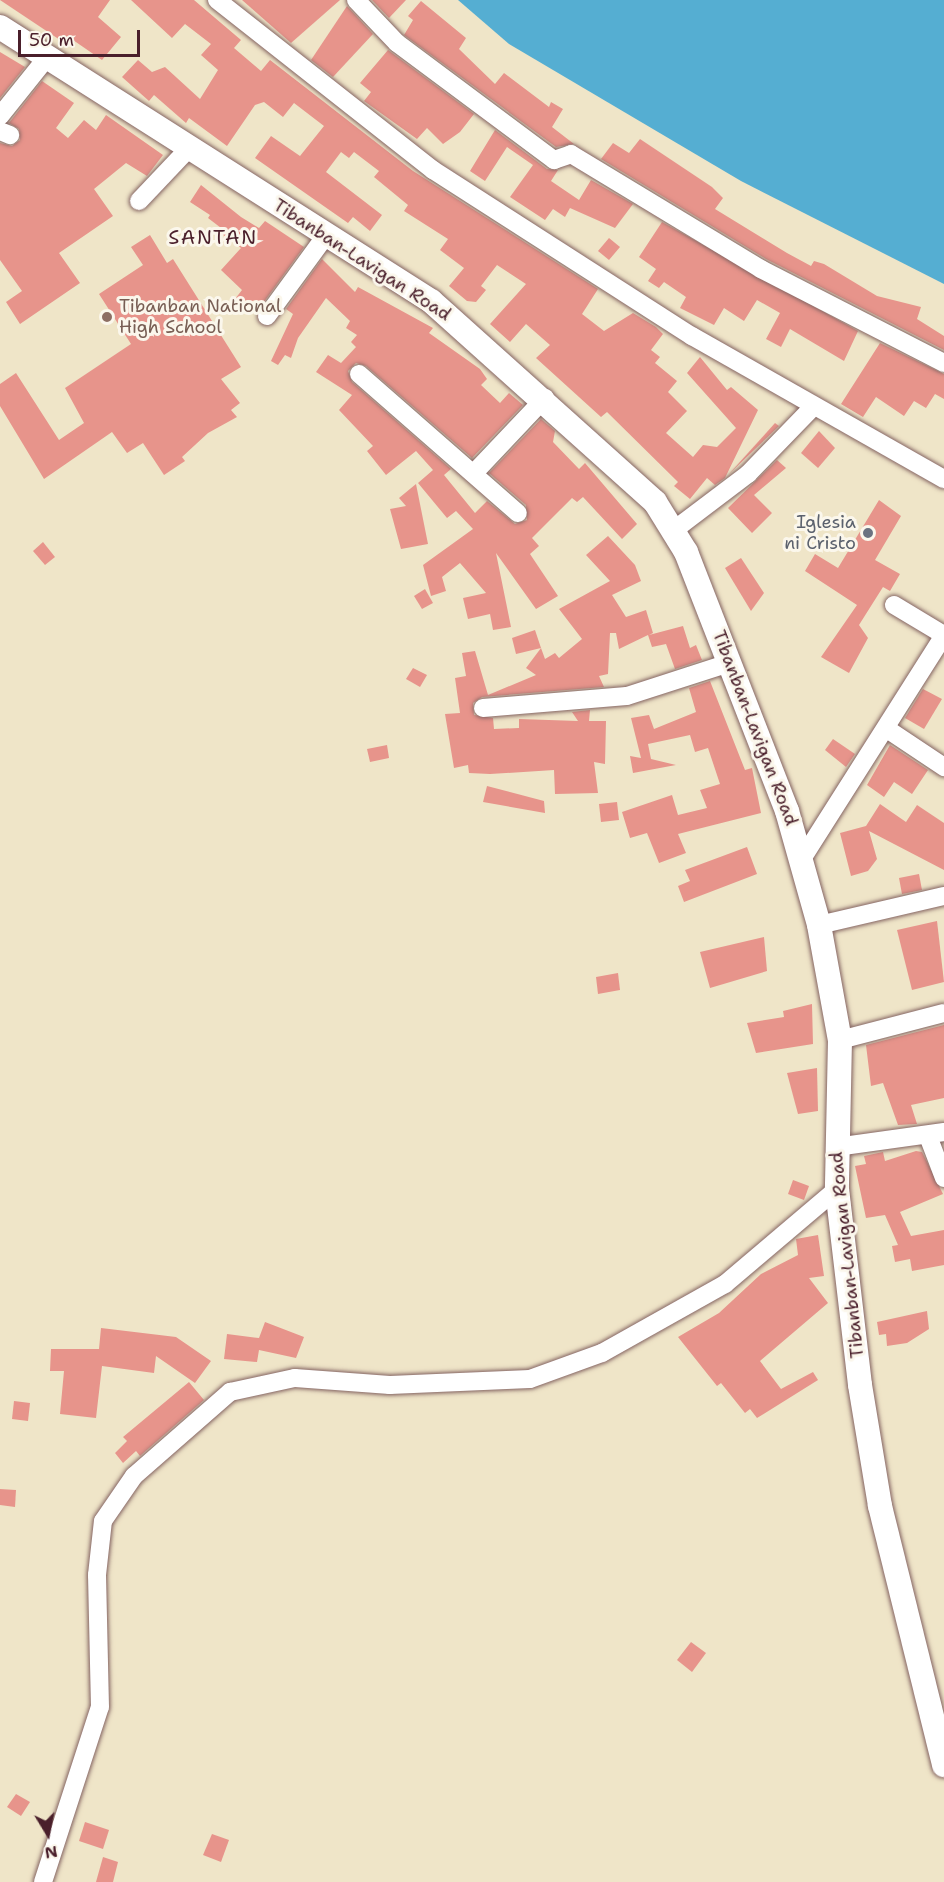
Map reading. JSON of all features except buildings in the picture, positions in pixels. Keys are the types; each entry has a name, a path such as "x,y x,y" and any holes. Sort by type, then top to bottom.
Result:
{"main road":[{"name":"Tibanban-Lavigan Road","path":"0,27 49,55 431,301 545,398 655,502 674,530 729,663 802,859 819,925 840,1040 836,1147 837,1189 880,1506 944,1765"}],"street":[{"path":"217,0 434,170 813,406 944,479"},
{"path":"356,0 431,70 554,160 571,154 761,269 944,363"},
{"path":"0,116 49,55"},
{"path":"139,201 190,147"},
{"path":"267,316 327,234"},
{"path":"359,374 476,472 518,513"},
{"path":"476,472 545,398"},
{"path":"674,530 748,474 813,406"},
{"path":"802,859 944,635 894,605"},
{"path":"483,708 627,696 729,663"},
{"path":"886,729 944,766"},
{"path":"819,925 944,896"},
{"path":"840,1040 944,1013"},
{"path":"836,1147 936,1134 944,1178"},
{"path":"43,1882 100,1707 97,1575 103,1521 134,1476 230,1392 273,1381 493,1384 550,1372 603,1353 725,1284 837,1189"}],"water":[{"path":"458,0 944,0 944,284 741,181 509,44"}],"place":[{"name":"Tibanban National High School","path":"107,317"},
{"name":"Iglesia ni Cristo","path":"868,533"}],"district":[{"name":"SANTAN","path":"213,237"}]}
